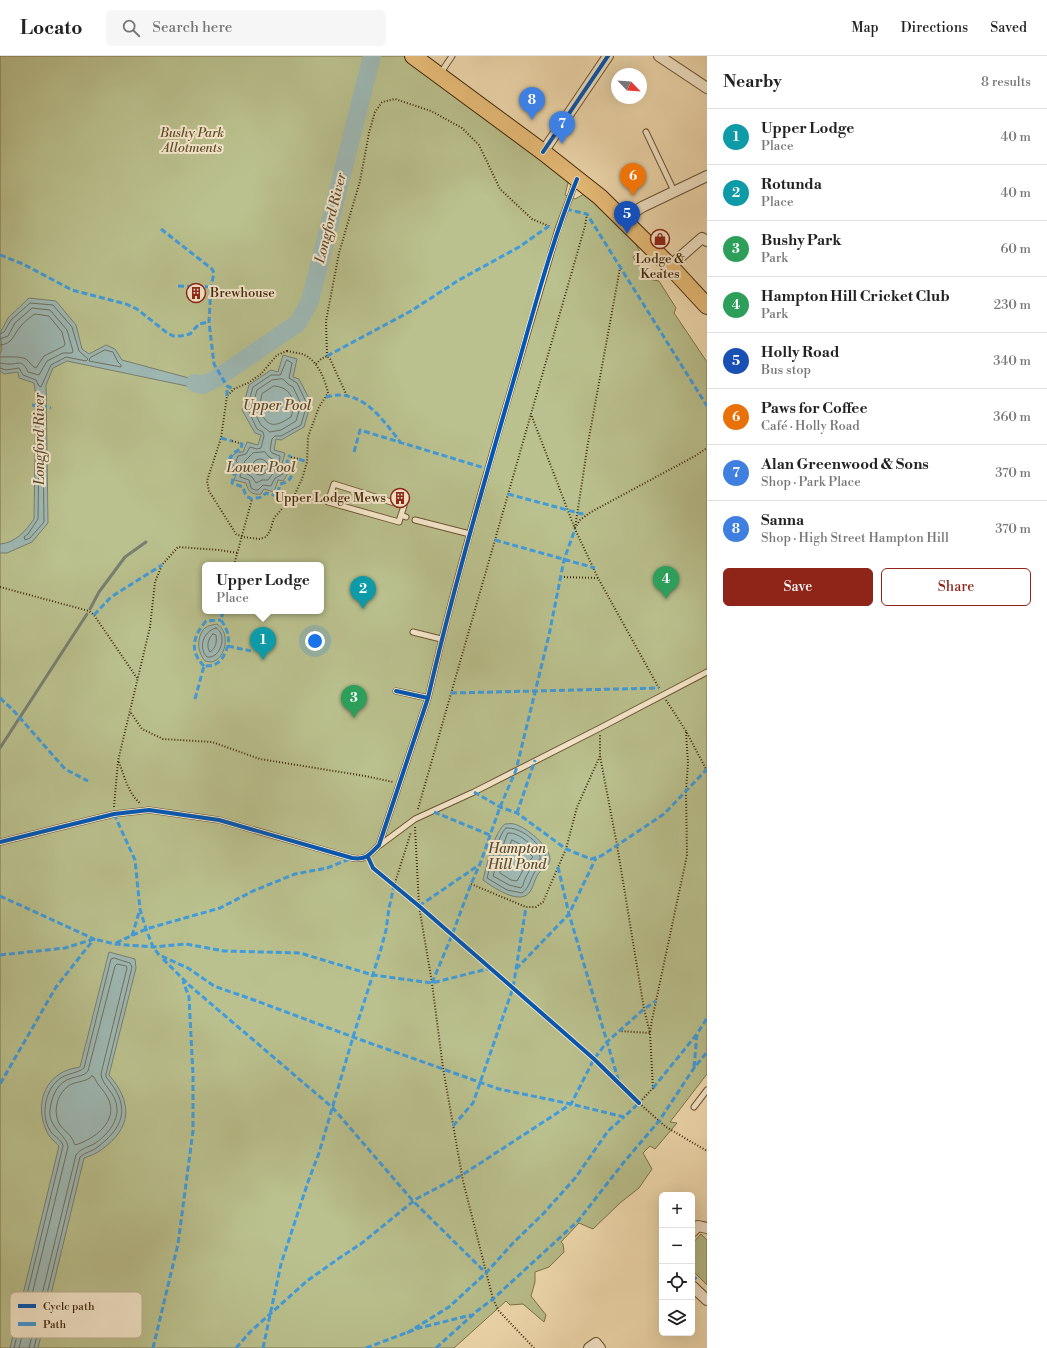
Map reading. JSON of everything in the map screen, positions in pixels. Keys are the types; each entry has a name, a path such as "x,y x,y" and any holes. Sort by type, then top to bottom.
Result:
{"main road":[{"path":"413,56 543,152 600,197 624,219 707,306"}],"street":[{"path":"543,152 608,56"},
{"path":"659,56 707,88"},
{"path":"624,219 642,207 707,176"},
{"path":"670,266 702,238 707,241"},
{"path":"695,1229 698,1226 707,1228"},
{"path":"695,1289 707,1300"},
{"path":"589,1348 596,1343 600,1348"}],"lane":[{"path":"440,75 452,56"},
{"path":"646,132 674,191"},
{"path":"379,845 428,698 441,639 470,534 558,229 576,179"},
{"path":"334,484 404,506 404,516 400,522 328,502 334,484"},
{"path":"415,520 470,534"},
{"path":"413,632 441,639"},
{"path":"0,842 114,814 149,810 219,820 352,858 362,859 368,857 379,845 415,819 474,792 707,672"},
{"path":"396,691 428,698"},
{"path":"694,1107 707,1090"}],"path":[{"path":"347,396 330,359 327,356 326,321 339,253 360,181 369,133 375,112 382,102 396,99 431,111 462,128 479,145 500,189 532,219 558,229"},
{"path":"394,886 415,819 585,226 587,214"},
{"path":"574,529 589,436 620,268"},
{"path":"286,351 304,354 316,364 328,392 319,407 308,437 307,462 302,479 295,494 274,518 270,531 266,537 259,539 243,537 236,534 209,491 207,481 221,438 227,396 234,389 248,383 261,374 277,355 286,351"},
{"path":"316,364 327,356"},
{"path":"531,414 574,529 598,578 663,695 686,731 707,772"},
{"path":"232,441 240,443"},
{"path":"574,529 580,520 590,512 695,456 707,448"},
{"path":"291,457 298,459"},
{"path":"235,562 243,537 252,499"},
{"path":"114,814 118,761 150,627 155,582 162,565 168,556 178,547 238,553"},
{"path":"561,577 598,578"},
{"path":"0,587 89,612 94,615 137,678"},
{"path":"130,713 142,729 163,739 212,742 260,759 365,776 400,784"},
{"path":"600,728 600,756 617,845 644,1010 650,1033 653,1088 639,1103"},
{"path":"650,1033 687,855 686,791 688,763 686,731"},
{"path":"471,884 526,908 536,908 543,902 566,849 577,807 600,756"},
{"path":"118,761 137,801 149,810"},
{"path":"415,819 419,906 432,983 443,1068 463,1181 493,1299 498,1310 534,1348"},
{"path":"389,881 401,891"},
{"path":"413,901 425,910"},
{"path":"620,1031 650,1033"},
{"path":"634,1098 666,1127 707,1151"}],"green space":[{"name":"Bushy Park Allotments","path":"0,56 407,56 569,179 565,195 575,199 588,192 630,233 640,252 633,257 648,279 659,281 676,308 674,313 707,362 707,1074 670,1122 677,1123 655,1149 650,1146 643,1153 652,1169 639,1188 620,1203 593,1229 579,1223 561,1242 563,1244 564,1252 549,1267 535,1272 535,1282 531,1296 546,1315 544,1322 523,1304 510,1305 506,1301 454,1348 0,1348"},
{"path":"701,1234 707,1240 707,1285 695,1273 695,1241"}],"water":[{"path":"29,298 56,301 76,325 82,349 89,354 106,345 115,349 122,360 200,381 214,371 217,378 217,384 206,390 67,361 53,368 46,385 48,523 32,542 7,553 0,553 0,544 11,541 20,536 34,519 36,396 34,383 19,378 18,372 4,374 0,371 0,354 2,349 0,333 8,318"},
{"name":"Upper Pool","path":"283,355 297,359 293,377 299,379 311,402 304,427 281,440 276,439 274,450 285,453 282,464 287,470 285,479 283,481 278,480 274,492 264,489 261,494 255,494 249,491 246,483 234,480 238,469 235,468 231,462 232,456 237,452 243,452 247,442 258,445 261,435 255,433 242,410 249,385 271,370 278,372"},
{"path":"217,624 224,633 225,645 220,656 216,660 211,662 205,661 199,650 199,638 204,629"},
{"name":"Hampton Hill Pond","path":"505,824 514,824 531,833 542,844 549,855 550,860 548,865 538,874 529,893 524,896 519,897 506,894 483,880 494,841"},
{"path":"109,952 135,959 136,968 109,1075 117,1085 125,1105 126,1115 123,1124 119,1133 111,1142 99,1151 84,1158 52,1292 24,1292 59,1146 49,1136 44,1124 42,1115 43,1097 46,1089 57,1076 67,1070 80,1067"},
{"path":"12,1338 40,1338 38,1348 10,1348"}],"waterway":[{"name":"Longford River","path":"195,383 203,385 217,378 298,323 310,301 372,56"},
{"path":"90,609 99,592 125,557 146,542"},
{"path":"0,748 87,614"}],"marked path":[{"path":"566,209 587,214 707,406"},
{"path":"327,356 411,311 459,280 519,247 549,226"},
{"path":"161,229 212,269 214,273 211,287"},
{"path":"0,255 23,264 72,290 126,304 137,309 173,336 190,334 199,324 209,322"},
{"path":"178,286 211,287 209,322 214,364 227,386 234,389"},
{"path":"227,386 227,396"},
{"path":"326,397 339,395 361,401 378,415 401,443"},
{"path":"32,405 51,408"},
{"path":"354,452 360,430 488,469"},
{"path":"221,438 232,441"},
{"path":"240,443 242,444 241,449 231,456 229,462 235,471 232,483 243,487 246,496 252,499 262,497 266,493 277,496 280,484 288,481 292,474 293,471 287,462 289,456 291,457"},
{"path":"299,459 307,462"},
{"path":"508,494 586,515"},
{"path":"432,983 480,864 500,807 516,770 549,635 564,560 575,529"},
{"path":"495,540 595,568"},
{"path":"94,615 111,597 162,565"},
{"path":"195,699 204,666 218,663 223,657 227,648 228,636 226,628 221,620 222,614"},
{"path":"204,666 196,655 194,644 198,632 206,621 221,620"},
{"path":"228,646 251,651"},
{"path":"451,693 659,688"},
{"path":"0,698 13,710 65,769 88,781"},
{"path":"517,813 535,760"},
{"path":"474,792 500,807 517,813 566,849 591,859 601,856 664,814 707,769"},
{"path":"434,812 490,835"},
{"path":"114,814 135,860 140,909 153,947 159,955 188,968 214,986 499,1089 624,1117 639,1103"},
{"path":"116,943 146,929 220,908 253,891 295,874 327,868 352,858"},
{"path":"516,969 569,914 596,858"},
{"path":"419,906 479,865"},
{"path":"558,867 569,914 619,1082"},
{"path":"263,1348 281,1264 319,1153 353,1037 381,949 394,886"},
{"path":"0,896 94,939 56,987 0,1084"},
{"path":"453,1126 473,1103 513,988 526,907"},
{"path":"132,936 140,909"},
{"path":"0,955 65,948 94,939 115,944 153,947 186,944 224,951 300,953 373,975 432,983 491,968"},
{"path":"163,959 189,985 333,1108 413,1201 486,1273"},
{"path":"153,1348 178,1244 193,1131 193,1075 189,997 183,981"},
{"path":"236,1348 250,1332 307,1281 362,1243 416,1199 462,1175 571,1104 594,1059 607,1042 644,1009 656,1001"},
{"path":"694,1067 697,1034 707,1018"},
{"path":"653,1088 697,1034"},
{"path":"436,1348 477,1311 493,1299 578,1221 624,1162 659,1121 694,1068 707,1052"},
{"path":"407,1333 449,1307 486,1273 513,1243 543,1214 576,1177 608,1131 624,1117"},
{"path":"695,1278 699,1275"},
{"path":"366,1348 419,1328 471,1315"}],"cycle path":[{"path":"543,152 608,56"},
{"path":"396,691 428,698 468,542 534,308 558,230 577,179"},
{"path":"0,842 114,814 149,810 219,820 352,858 367,856 379,845 428,698"},
{"path":"368,857 373,868 419,906 594,1059 639,1103"}],"place":[{"name":"Sanna","path":"532,120"},
{"name":"Alan Greenwood & Sons","path":"562,144"},
{"name":"Paws for Coffee","path":"633,196"},
{"name":"Holly Road","path":"627,234"},
{"name":"Lodge & Keates","path":"660,239"},
{"name":"Brewhouse","path":"196,293"},
{"name":"Upper Lodge Mews","path":"400,498"},
{"name":"Hampton Hill Cricket Club","path":"666,599"},
{"name":"Rotunda","path":"363,609"},
{"name":"Upper Lodge","path":"263,660"},
{"name":"Bushy Park","path":"354,718"}],"water label":[{"name":"Lower Pool","path":"261,468"}]}
